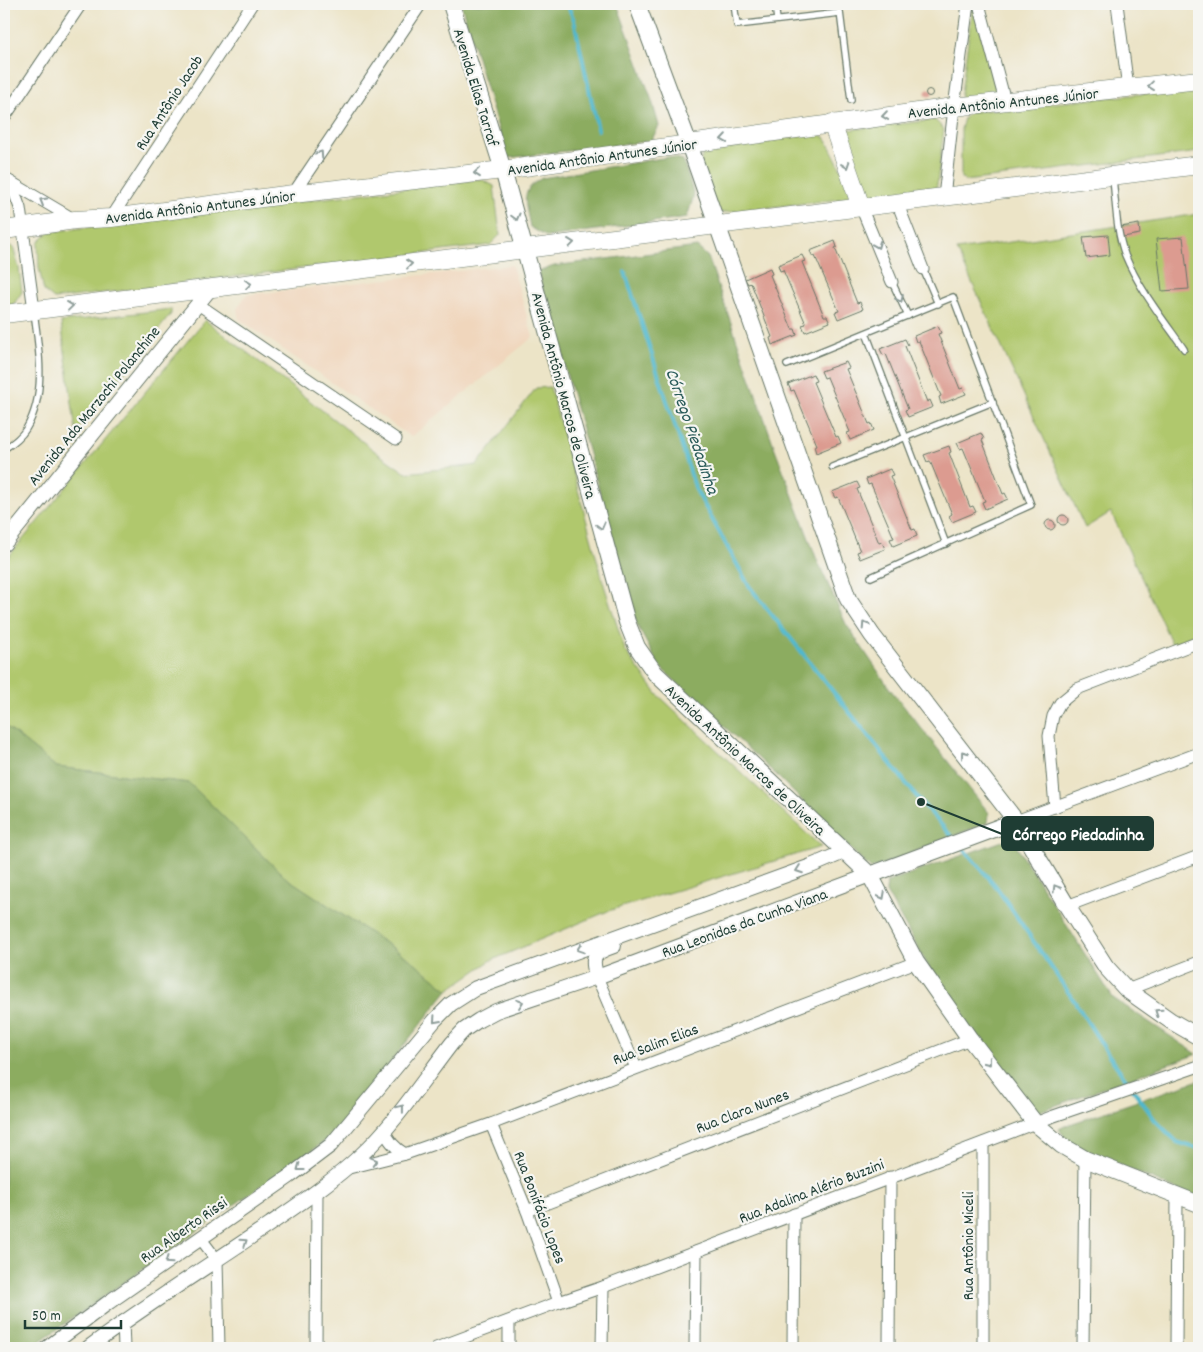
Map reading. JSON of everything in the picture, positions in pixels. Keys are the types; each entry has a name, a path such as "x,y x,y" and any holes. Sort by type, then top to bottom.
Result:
{"main road":[{"name":"Avenida Elias Tarraf","path":"451,4 503,170"},
{"path":"637,4 848,598 872,635 1016,821 1106,966 1127,990 1171,1021 1199,1037"},
{"name":"Avenida Antônio Antunes Júnior","path":"4,230 503,170 954,107 1199,80"},
{"path":"832,123 862,207"},
{"path":"4,314 1199,165"},
{"name":"Avenida Antônio Marcos de Oliveira","path":"503,170 627,622 637,647 655,673 844,852 877,873 916,962 970,1039 1035,1123 1061,1145 1085,1159 1199,1204"},
{"name":"Rua Leonidas da Cunha Viana","path":"877,873 1016,821"}],"street":[{"path":"4,118 82,4"},
{"name":"Rua Antônio Jacob","path":"111,218 252,4"},
{"path":"293,194 421,4"},
{"path":"944,197 968,4"},
{"path":"979,4 1005,101"},
{"path":"1117,4 1128,88"},
{"path":"7,181 75,220"},
{"path":"7,181 20,208 34,310"},
{"path":"896,202 923,269"},
{"path":"862,207 892,282"},
{"name":"Avenida Ada Marzochi Polanchine","path":"4,544 210,289"},
{"path":"198,304 396,439"},
{"path":"1054,807 1050,736 1053,716 1060,703 1077,689 1199,642"},
{"name":"Rua Leonidas da Cunha Viana","path":"1016,821 1199,753"},
{"name":"Rua Leonidas da Cunha Viana","path":"339,1138 435,1020 451,1004 476,988 811,866 844,852"},
{"path":"1067,906 1199,856"},
{"name":"Rua Leonidas da Cunha Viana","path":"344,1170 384,1130 452,1043 464,1030 479,1020 496,1011 597,977 877,873"},
{"path":"636,1068 592,961 599,951 634,938 644,926"},
{"name":"Rua Salim Elias","path":"344,1170 405,1154 491,1124 916,962"},
{"path":"1127,990 1199,962"},
{"name":"Rua Clara Nunes","path":"527,1211 970,1039"},
{"name":"Rua Adalina Alério Buzzini","path":"436,1348 696,1252 1051,1116 1199,1066"},
{"name":"Rua Bonifácio Lopes","path":"491,1124 527,1211 559,1302"},
{"path":"384,1130 395,1148 405,1154"},
{"name":"Rua Alberto Rissi","path":"47,1348 109,1302 290,1176 339,1138"},
{"name":"Rua Antônio Miceli","path":"983,1143 983,1348"},
{"path":"1083,1348 1085,1159"},
{"path":"88,1348 123,1321 317,1192 344,1170"},
{"path":"889,1348 890,1177"},
{"path":"316,1348 317,1192"},
{"path":"1176,1348 1177,1195"},
{"path":"793,1348 794,1214"},
{"path":"201,1238 217,1260 219,1348"},
{"path":"696,1252 696,1348"},
{"path":"602,1287 602,1348"},
{"path":"123,1321 124,1348"},
{"path":"509,1322 509,1348"}],"lane":[{"path":"734,4 737,25 840,13"},
{"path":"774,4 777,20"},
{"path":"839,4 851,100"},
{"path":"1112,175 1118,227 1124,253 1135,276 1184,349"},
{"path":"923,269 938,304"},
{"path":"892,282 908,316"},
{"path":"787,365 954,298 1031,505 871,577"},
{"path":"4,449 15,442 26,429 40,391 38,339 34,310"},
{"path":"866,333 946,544"},
{"path":"832,467 994,402"}],"shaded area":[{"path":"512,265 533,337 411,437 239,319 237,309 246,295"}],"green space":[{"path":"461,4 617,4 652,101 659,126 651,141 507,158"},
{"path":"973,4 998,96 960,101"},
{"path":"1199,88 1199,152 965,181 961,178 961,129 964,118 970,112"},
{"path":"935,120 944,129 936,192 874,198 864,192 844,139 847,130"},
{"path":"815,133 825,137 850,187 851,198 718,213 700,163 703,153"},
{"path":"669,157 683,160 694,195 687,217 547,237 530,227 526,205 527,193 534,183 542,178"},
{"path":"481,179 494,186 500,235 490,245 54,299 44,291 39,268 38,243 49,232"},
{"path":"1199,214 1199,634 1172,644 1111,512 1085,528 957,250"},
{"path":"4,244 13,247 19,268 22,292 11,308 4,309"},
{"path":"697,247 708,257 775,449 817,560 846,624 890,689 989,813 988,822 871,869 771,770 659,666 637,625 538,272 554,266"},
{"path":"171,309 171,314 76,432 61,322"},
{"path":"205,320 406,473 477,465 536,388 550,387 604,585 625,650 657,694 821,847 608,911 490,961 448,990 414,962 285,877 189,783 56,767 4,725 4,562"},
{"path":"4,725 56,767 189,783 285,877 414,962 448,990 331,1137 30,1348 4,1348"},
{"path":"1011,838 1113,998 1197,1054 1035,1113 947,999 886,892 887,882"},
{"path":"1199,1080 1199,1199 1070,1144 1059,1129 1067,1125"}],"building":[{"path":"929,89 933,93 929,97 925,93"},
{"path":"1139,224 1140,234 1123,237 1121,227"},
{"path":"1108,235 1110,255 1086,258 1083,237"},
{"path":"1183,237 1189,289 1162,291 1156,239"},
{"path":"835,241 837,247 835,248 857,303 860,302 863,309 838,319 835,312 839,311 815,256 813,257 810,251"},
{"path":"802,255 805,261 802,262 824,316 827,316 830,322 805,332 802,325 806,324 783,270 780,271 778,265"},
{"path":"770,268 772,274 770,275 792,329 795,329 797,335 772,345 770,338 772,337 751,283 748,284 745,279"},
{"path":"938,326 941,333 938,334 960,389 963,388 966,394 941,404 939,397 941,396 919,341 916,342 914,336"},
{"path":"905,339 908,345 905,346 927,402 930,400 933,407 908,417 905,410 908,409 886,354 883,355 880,349"},
{"path":"846,362 849,368 846,369 869,424 871,423 874,430 850,440 847,433 850,432 827,377 824,378 821,371"},
{"path":"813,374 816,381 813,382 836,437 838,436 841,443 816,453 814,446 817,445 794,390 791,391 788,384"},
{"path":"981,433 1003,494 1005,493 1008,499 985,509 982,502 985,501 963,448 960,449 957,443"},
{"path":"949,446 951,452 949,453 970,507 973,506 976,512 952,522 949,516 952,514 930,461 927,462 924,455"},
{"path":"890,469 893,475 890,476 912,530 915,529 917,536 893,546 890,539 894,538 871,484 868,485 866,479"},
{"path":"857,482 860,488 857,489 879,543 882,542 885,549 860,559 857,552 860,551 838,497 835,498 832,492"},
{"path":"1061,515 1065,515 1068,520 1067,524 1061,525 1058,522 1058,518"},
{"path":"1050,520 1055,525 1050,530 1045,525"}],"waterway":[{"name":"Córrego Piedadinha","path":"567,4 574,20 598,130"},
{"name":"Córrego Piedadinha","path":"625,272 696,490 749,586 921,802 954,839"},
{"name":"Córrego Piedadinha","path":"961,846 995,885 1108,1054 1155,1120 1177,1142 1199,1149"}],"place":[{"name":"Córrego Piedadinha","path":"921,802"}]}
